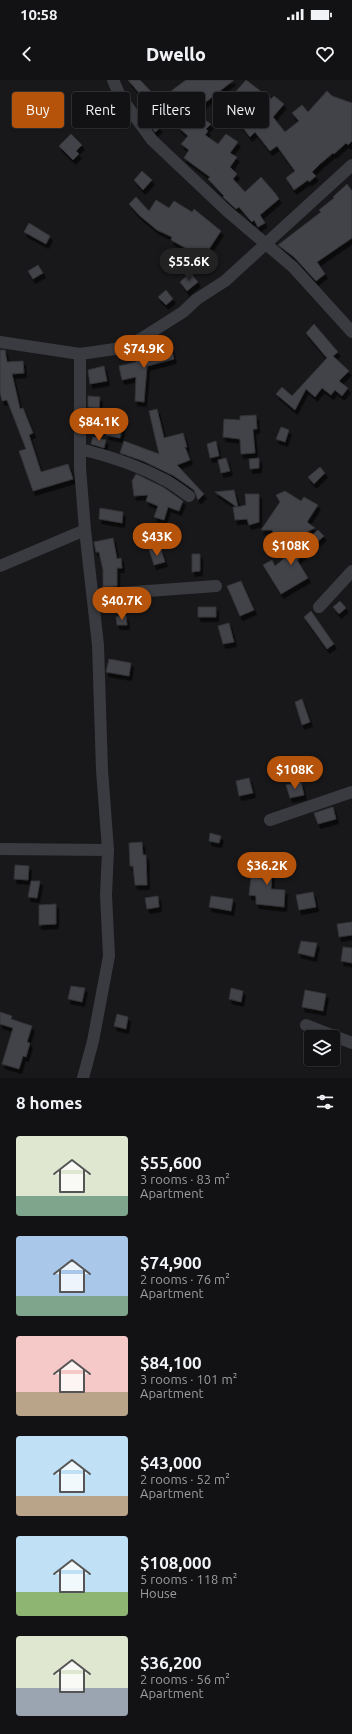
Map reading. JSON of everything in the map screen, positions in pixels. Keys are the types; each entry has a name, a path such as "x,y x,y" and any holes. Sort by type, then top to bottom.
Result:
{"street":[{"path":"113,80 120,96 152,140 181,169 293,267 352,332"},
{"path":"0,342 80,354 122,348 151,333 183,312 197,299 225,281 352,165"},
{"path":"80,354 80,449 85,530 98,645 102,770 108,850 106,895 109,956 93,1041 83,1078"},
{"path":"80,449 106,455 131,464 164,479 189,496"},
{"path":"0,566 85,530"},
{"path":"319,607 352,571"},
{"path":"93,595 216,586"},
{"path":"270,820 352,792"},
{"path":"0,849 108,850"},
{"path":"306,1025 352,1043"}],"building":[{"path":"128,80 140,80 151,92 138,92"},
{"path":"186,80 234,80 219,92 213,92 213,96 205,103 205,92 170,92"},
{"path":"246,80 262,92 235,92"},
{"path":"327,91 332,96 352,103 352,141 348,145 346,143 320,164 312,172 316,176 309,182 308,180 294,190 286,178 295,171 277,146 270,151 255,132 250,137 243,128 269,128 269,97 271,99 274,96 284,104 273,117 285,132 299,121 292,113 302,105 308,112"},
{"path":"205,120 211,124 206,129 208,131 205,135 218,144 226,134 238,142 230,153 237,157 230,167 237,174 233,179 245,192 261,177 279,199 260,215 265,223 258,227 254,220 252,222 239,207 236,209 223,197 224,196 208,179 210,177 184,158 189,150 181,144 188,136 179,128 205,128"},
{"path":"152,128 160,128 155,132"},
{"path":"71,134 82,145 76,151 79,154 73,160 59,146"},
{"path":"142,171 152,180 143,190 134,180"},
{"path":"347,184 352,191 352,238 317,262 325,274 316,281 294,257 278,245 321,212 319,210 334,198 333,197"},
{"path":"136,197 149,211 156,200 169,208 174,201 192,212 194,209 221,231 203,258 171,240 172,237 157,230 140,216 129,204"},
{"path":"29,223 50,236 46,244 24,232"},
{"path":"38,265 43,273 33,279 28,271"},
{"path":"190,273 198,282 187,291 180,282"},
{"path":"166,290 173,299 166,305 158,297"},
{"path":"314,324 338,352 333,356 349,371 339,381 348,388 342,396 335,390 331,395 322,388 315,397 306,389 295,410 276,394 282,387 292,396 327,358 306,333"},
{"path":"170,345 174,359 147,366 144,402 135,401 136,377 122,380 119,366 136,362 135,356 161,351 160,348"},
{"path":"0,350 5,350 7,362 23,361 24,373 12,374 20,409 23,408 33,433 29,435 41,472 68,464 73,479 33,491 19,451 26,449 7,400 2,401 0,392"},
{"path":"104,366 107,381 90,384 88,370"},
{"path":"88,396 100,397 99,408 88,407"},
{"path":"157,409 164,438 183,433 187,447 185,447 190,460 177,465 204,494 198,500 194,490 174,476 143,461 120,453 124,441 159,454 149,411"},
{"path":"256,415 257,429 253,429 255,453 241,454 240,439 223,437 224,419 240,420 240,416"},
{"path":"109,422 123,425 120,438 106,435"},
{"path":"281,427 289,430 285,442 276,439"},
{"path":"93,437 106,440 104,448 91,444"},
{"path":"216,441 219,456 210,458 207,444"},
{"path":"226,458 230,471 221,473 218,460"},
{"path":"259,458 259,468 250,469 249,459"},
{"path":"320,467 325,473 314,484 308,477"},
{"path":"136,474 163,487 183,501 179,511 168,507 164,520 154,517 158,506 146,501 148,495 134,496 132,481"},
{"path":"234,490 238,507 246,505 245,494 259,494 259,522 249,525 247,519 235,520 233,507 237,507 215,492"},
{"path":"285,491 301,501 304,497 318,505 307,522 315,528 279,545 272,530 261,530 280,502 276,495"},
{"path":"100,508 123,512 122,523 99,519"},
{"path":"318,530 324,536 297,560 308,578 281,594 263,565 272,560 275,566"},
{"path":"113,538 117,559 121,558 122,568 117,568 117,586 103,587 103,570 99,552 96,552 94,542"},
{"path":"149,549 161,550 165,562 154,565"},
{"path":"192,554 200,554 200,571 192,572"},
{"path":"241,581 254,610 240,616 227,586"},
{"path":"340,601 346,608 339,614 333,607"},
{"path":"198,607 216,607 216,617 198,617"},
{"path":"311,611 334,644 327,649 304,617"},
{"path":"126,616 127,625 117,625 116,617"},
{"path":"229,623 234,642 223,644 218,626"},
{"path":"109,659 131,663 129,676 106,672"},
{"path":"302,699 310,722 302,725 295,702"},
{"path":"249,778 253,793 239,796 236,781"},
{"path":"301,782 304,795 290,798 286,785"},
{"path":"333,807 336,819 318,824 314,813"},
{"path":"210,833 221,836 219,843 209,841"},
{"path":"142,842 143,855 146,855 147,885 135,885 133,866 130,866 129,843"},
{"path":"263,853 273,853 271,889 285,890 284,907 256,904 256,896 249,895 251,877 262,878"},
{"path":"15,865 29,866 28,880 14,879"},
{"path":"31,881 40,881 37,898 28,897"},
{"path":"313,892 316,907 299,910 296,895"},
{"path":"158,896 159,907 147,909 145,898"},
{"path":"211,896 233,899 231,911 209,907"},
{"path":"56,904 56,924 39,925 39,905"},
{"path":"352,922 352,935 339,937 337,924"},
{"path":"301,941 317,943 314,957 298,953"},
{"path":"343,947 352,948 352,963 341,961"},
{"path":"71,986 85,988 82,1002 68,999"},
{"path":"231,988 243,991 241,1002 229,999"},
{"path":"305,990 326,994 323,1011 302,1007"},
{"path":"0,1012 12,1016 11,1019 32,1026 27,1042 30,1043 26,1057 23,1056 19,1069 2,1064 13,1028 0,1024"},
{"path":"117,1014 128,1017 126,1029 114,1026"}]}
